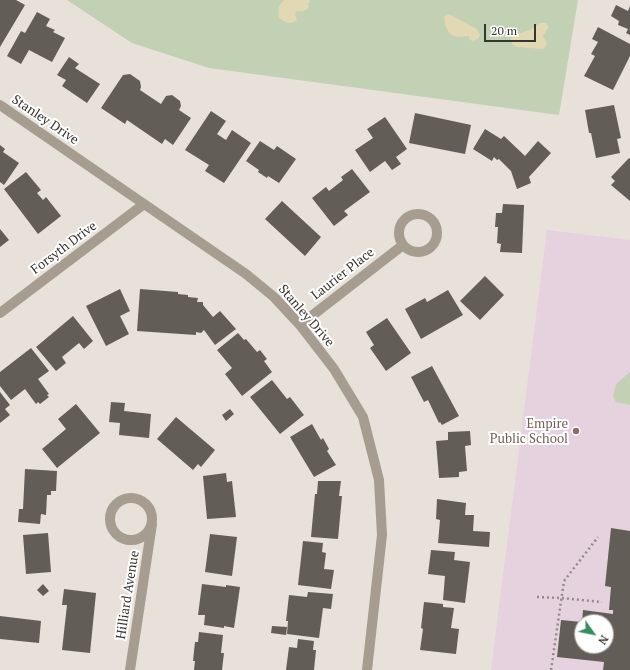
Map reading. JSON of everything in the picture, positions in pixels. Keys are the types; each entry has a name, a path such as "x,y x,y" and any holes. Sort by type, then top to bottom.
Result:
{"street":[{"name":"Stanley Drive","path":"0,105 246,274 274,297 300,325 334,369 363,416 379,480 382,535 367,670"},
{"name":"Forsyth Drive","path":"0,313 144,204"},
{"name":"Laurier Place","path":"300,325 403,244"},
{"name":"Hilliard Avenue","path":"130,670 152,524 151,511 145,503 137,498 129,498 116,504 110,517 111,528 115,534 120,538 129,541 136,541 146,536 152,524"}],"path":[{"path":"550,670 564,581 598,538"},
{"path":"537,597 602,602"}],"shaded area":[{"name":"Empire Public School","path":"547,230 630,240 630,670 491,670"}],"green space":[{"path":"67,0 578,0 559,115 209,68 132,43"},
{"path":"630,372 630,405 616,402 613,396 616,384"}],"sand":[{"path":"284,0 309,0 310,2 308,4 309,7 306,10 297,11 295,14 297,20 288,23 279,18 279,8"},
{"path":"449,14 477,29 480,35 478,39 472,41 469,39 469,36 458,37 451,34 446,28 444,17"},
{"path":"540,23 546,23 549,27 543,36 547,44 543,49 517,47 513,45 510,40 512,36 532,29"}],"building":[{"path":"0,0 16,0 25,5 0,47"},
{"path":"616,5 628,11 630,6 630,35 626,33 628,29 618,25 619,21 611,16"},
{"path":"37,12 50,19 46,26 55,30 53,32 65,38 52,62 29,50 21,64 7,56 21,31 25,33"},
{"path":"598,27 630,44 630,56 613,90 584,76 595,56 591,54 598,42 592,39"},
{"path":"69,57 79,64 75,68 100,84 87,103 62,86 66,80 57,75"},
{"path":"130,74 140,81 140,90 161,104 166,96 172,95 180,101 181,106 179,110 191,118 173,145 165,139 162,144 127,120 125,124 101,108 123,75"},
{"path":"614,105 621,138 617,139 620,153 596,158 591,133 589,133 585,110"},
{"path":"211,111 226,121 217,134 226,140 232,130 251,143 224,183 205,171 209,165 185,150"},
{"path":"415,113 471,125 465,154 409,143"},
{"path":"385,117 407,149 396,157 401,164 392,170 385,161 370,172 355,150 373,138 367,129"},
{"path":"485,129 501,139 504,136 525,156 538,141 551,153 529,177 531,183 517,189 511,171 499,159 497,160 494,157 492,161 473,149"},
{"path":"260,141 274,150 277,146 296,159 279,183 258,172 259,170 246,161"},
{"path":"0,145 5,149 3,152 19,163 4,185 0,182"},
{"path":"629,158 630,201 611,185 615,181 611,177"},
{"path":"352,169 370,192 344,211 348,215 334,226 312,198 326,187 329,191 343,180 341,177"},
{"path":"26,172 41,190 37,193 43,200 46,197 61,216 38,234 4,189"},
{"path":"282,201 321,237 305,256 265,219"},
{"path":"503,204 524,205 522,253 500,252 501,244 497,243 498,227 495,227 496,213 502,213"},
{"path":"0,229 9,240 0,247"},
{"path":"485,276 504,295 480,320 460,301"},
{"path":"120,289 130,311 120,316 129,334 106,346 86,306"},
{"path":"140,289 178,292 178,294 188,295 188,297 198,298 197,302 203,302 203,305 213,317 220,311 236,329 215,345 204,330 201,333 196,332 196,335 137,331"},
{"path":"448,290 463,315 421,339 405,309 425,298 427,302"},
{"path":"73,316 93,341 84,349 79,343 62,357 66,363 56,371 36,347"},
{"path":"387,318 411,353 386,371 370,348 374,345 366,332"},
{"path":"238,333 244,340 246,339 257,352 260,350 267,359 264,361 272,372 242,396 225,374 232,368 217,350"},
{"path":"31,348 49,371 38,379 49,394 47,395 49,397 40,404 38,402 36,404 25,389 11,400 0,386 0,372"},
{"path":"432,366 459,416 442,425 440,422 439,423 428,400 424,402 411,377"},
{"path":"272,380 287,399 290,397 304,415 280,434 250,397"},
{"path":"0,392 10,405 5,409 10,415 0,423"},
{"path":"111,402 125,403 124,411 151,414 149,438 119,435 120,423 109,422"},
{"path":"76,404 100,433 57,468 42,449 66,429 58,419"},
{"path":"230,409 234,414 226,421 222,415"},
{"path":"176,417 215,450 201,467 198,464 193,470 157,439"},
{"path":"312,424 321,440 323,438 329,449 327,451 336,465 314,477 290,437"},
{"path":"470,431 471,445 465,446 467,471 459,472 459,477 439,478 436,441 448,440 448,432"},
{"path":"25,469 57,471 56,491 51,491 51,495 47,495 46,515 41,514 40,524 18,522 19,509 23,509"},
{"path":"226,473 227,482 232,481 236,517 207,519 203,476"},
{"path":"318,481 341,481 339,496 342,496 338,539 311,537 315,494 317,494"},
{"path":"437,499 466,503 465,515 474,515 473,531 490,532 489,547 438,543 440,520 436,519"},
{"path":"611,528 630,531 630,670 603,670 604,662 557,657 561,620 574,621 574,654 614,654 614,614 613,610 609,610 611,587 605,586"},
{"path":"48,533 51,572 26,574 23,535"},
{"path":"210,534 237,537 232,576 205,572"},
{"path":"303,541 323,543 322,552 326,553 324,569 334,570 331,589 298,585"},
{"path":"431,550 455,552 454,560 470,562 465,603 443,600 445,576 428,574"},
{"path":"43,584 49,591 43,596 37,590"},
{"path":"202,584 240,587 234,628 204,625 205,615 198,615"},
{"path":"64,589 96,593 90,653 62,650 67,605 62,605"},
{"path":"308,592 333,594 331,609 323,608 319,638 287,634 288,621 286,621 289,595 307,597"},
{"path":"424,602 443,604 443,607 454,608 451,628 459,629 456,654 420,650 423,629 421,628"},
{"path":"583,610 613,614 583,614"},
{"path":"0,616 41,621 39,643 0,639"},
{"path":"272,626 287,627 286,635 271,633"},
{"path":"199,632 223,635 221,653 224,653 222,670 194,670 195,661 193,661 195,642 198,642"},
{"path":"298,639 314,641 313,650 316,650 314,670 286,670 289,647 297,648"}],"place":[{"name":"Empire Public School","path":"576,431"}]}
